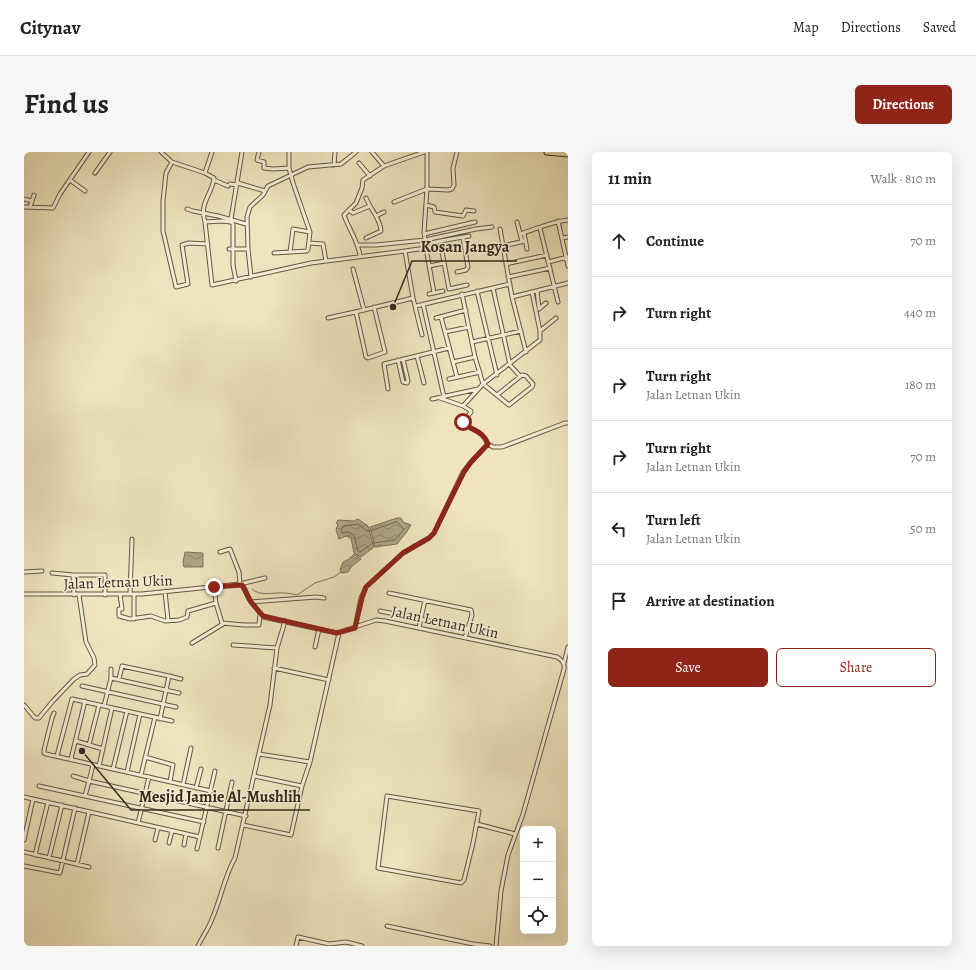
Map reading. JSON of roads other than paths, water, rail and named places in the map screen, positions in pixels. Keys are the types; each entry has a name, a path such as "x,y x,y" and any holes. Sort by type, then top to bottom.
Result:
{"main road":[{"path":"547,152 568,154"}],"street":[{"path":"24,207 53,208 60,194 89,152"},
{"path":"95,173 110,152"},
{"path":"161,152 172,162 205,172 213,177 214,180 229,185 238,184 265,191"},
{"path":"205,172 212,152"},
{"path":"231,219 238,184 242,152"},
{"path":"259,152 258,160 264,162 264,168 289,168"},
{"path":"274,253 307,251 309,243 310,232 290,174 289,152"},
{"path":"334,165 335,152"},
{"path":"252,277 246,225 249,210 263,195 270,184 308,167 341,164 356,152"},
{"path":"372,152 384,166"},
{"path":"360,256 358,245 344,216 345,213 356,203 360,194 363,180 384,166 426,152 427,189 424,234 425,240"},
{"path":"394,202 427,189 448,190 454,187 455,183 453,168 457,152"},
{"path":"172,162 166,173 163,201 163,231 176,287 188,284 182,244 208,244"},
{"path":"359,163 370,176"},
{"path":"70,180 85,191"},
{"path":"214,180 207,195 203,214 212,285 326,261 426,248"},
{"path":"30,208 34,195"},
{"path":"366,198 382,228 381,231 366,238"},
{"path":"24,199 32,201"},
{"path":"349,210 353,213 370,206"},
{"path":"426,206 434,207 435,212 463,216 466,210 474,211"},
{"path":"186,209 231,219 246,225"},
{"path":"376,216 384,212"},
{"path":"522,233 568,220"},
{"path":"205,222 222,221 232,223 234,226 231,249 236,281"},
{"path":"424,234 475,222"},
{"path":"518,222 527,249"},
{"path":"558,222 568,266"},
{"path":"358,245 376,245 425,240 492,227"},
{"path":"540,228 558,302"},
{"path":"290,252 293,229 310,232"},
{"path":"500,229 512,297 526,352"},
{"path":"434,293 426,244 469,236"},
{"path":"562,238 568,237"},
{"path":"458,272 466,270 468,267 463,238"},
{"path":"440,241 449,289 467,285"},
{"path":"503,246 524,241"},
{"path":"309,243 322,243 326,261"},
{"path":"231,249 248,249"},
{"path":"405,251 413,298 422,335"},
{"path":"506,264 547,255"},
{"path":"548,262 567,258"},
{"path":"429,266 444,263"},
{"path":"508,277 550,268"},
{"path":"353,269 364,310"},
{"path":"512,297 568,283"},
{"path":"416,306 462,294 510,284"},
{"path":"493,288 510,365 520,376"},
{"path":"537,290 539,308"},
{"path":"429,294 443,291"},
{"path":"477,291 497,374"},
{"path":"463,406 483,384 510,365 540,340 540,331 532,292"},
{"path":"462,294 475,357 483,384 508,404 510,405 532,387 533,384 524,374 497,395"},
{"path":"328,318 413,298"},
{"path":"536,311 546,303"},
{"path":"423,304 435,352 442,397"},
{"path":"356,312 366,357 368,358 385,352 374,307"},
{"path":"436,318 466,310"},
{"path":"441,317 456,377"},
{"path":"540,331 556,318"},
{"path":"445,332 469,327"},
{"path":"472,342 521,331"},
{"path":"388,389 383,364 449,348"},
{"path":"417,356 424,383"},
{"path":"452,362 475,357"},
{"path":"398,360 403,382 407,383 408,381 404,359"},
{"path":"450,379 480,372"},
{"path":"432,399 478,389"},
{"path":"442,397 463,406 471,412 463,422 466,426 479,431 488,444 493,447 502,447 568,423"},
{"path":"355,628 366,587 403,553 429,538 434,533 464,472 488,444"},
{"path":"132,538 132,594 134,619"},
{"path":"192,643 223,624 244,626 259,625 260,614 240,584 239,572 230,549 220,552"},
{"path":"24,572 42,571"},
{"path":"52,573 73,575 105,575 105,594"},
{"path":"73,575 74,594"},
{"name":"Jalan Letnan Ukin","path":"24,594 79,595 165,592 240,584 265,578"},
{"path":"214,587 216,603 223,624"},
{"path":"165,592 168,620"},
{"path":"389,593 471,610 472,615 465,638"},
{"path":"120,594 122,608 119,609 120,616 130,619 150,616 168,620 182,619 188,616 188,610 216,603"},
{"path":"24,705 35,718 39,718 64,688 80,675 87,674 95,665 94,658 86,642 79,595"},
{"path":"251,602 316,597 324,598"},
{"path":"419,628 425,600"},
{"path":"380,611 468,629"},
{"name":"Jalan Letnan Ukin","path":"260,614 285,622 339,633 378,620 557,657 564,663"},
{"path":"198,946 212,920 225,880 235,858 246,816 270,705 277,648 285,622"},
{"path":"315,647 319,629"},
{"path":"243,825 291,835 302,786 310,762 339,633"},
{"path":"233,645 277,648"},
{"path":"496,946 501,891 508,855 523,814 564,669 568,647"},
{"path":"119,679 122,666 181,679"},
{"path":"274,668 329,680"},
{"path":"104,706 111,669"},
{"path":"160,718 169,676"},
{"path":"110,678 179,693"},
{"path":"82,686 176,707"},
{"path":"57,756 70,700 73,699 172,721"},
{"path":"71,759 85,701"},
{"path":"89,745 99,705"},
{"path":"99,766 112,708"},
{"path":"113,769 127,711"},
{"path":"54,713 44,752 46,754 211,791"},
{"path":"127,772 140,714"},
{"path":"141,775 155,717"},
{"path":"76,741 103,748"},
{"path":"183,785 191,748"},
{"path":"259,754 310,762"},
{"path":"145,758 172,765 170,782"},
{"path":"85,796 93,765"},
{"path":"196,788 200,769"},
{"path":"197,849 215,771"},
{"path":"73,776 89,781 246,816"},
{"path":"254,776 302,786"},
{"path":"138,823 149,777"},
{"path":"218,848 232,782"},
{"path":"39,786 204,822"},
{"path":"387,796 479,811 477,824 464,880 461,883 378,868 387,796"},
{"path":"24,797 200,837"},
{"path":"24,840 34,799"},
{"path":"35,855 48,802"},
{"path":"49,858 62,805"},
{"path":"24,866 60,874 75,808"},
{"path":"77,864 89,812"},
{"path":"477,824 515,834"},
{"path":"155,840 158,828"},
{"path":"170,842 172,831"},
{"path":"184,845 186,834"},
{"path":"24,852 89,867"},
{"path":"387,926 473,944 490,946"},
{"path":"296,946 298,937 329,945 346,944 362,946"},
{"path":"312,946 313,940"}],"water":[{"path":"401,518 403,522 411,525 406,533 397,544 375,547 370,527"},
{"path":"358,519 368,526 374,547 361,557 354,553 351,538 346,536 339,539 336,530 338,524 336,523 338,520 354,521"},
{"path":"185,552 203,553 203,567 184,567 183,562"},
{"path":"354,554 361,559 352,566 348,572 342,573 340,570 343,562"}],"waterway":[{"path":"252,589 263,594 286,593 297,595 315,583 334,577 341,572"}],"place":[{"name":"Kosan Jangya","path":"393,307"},
{"name":"Mesjid Jamie Al-Mushlih","path":"82,751"}]}
